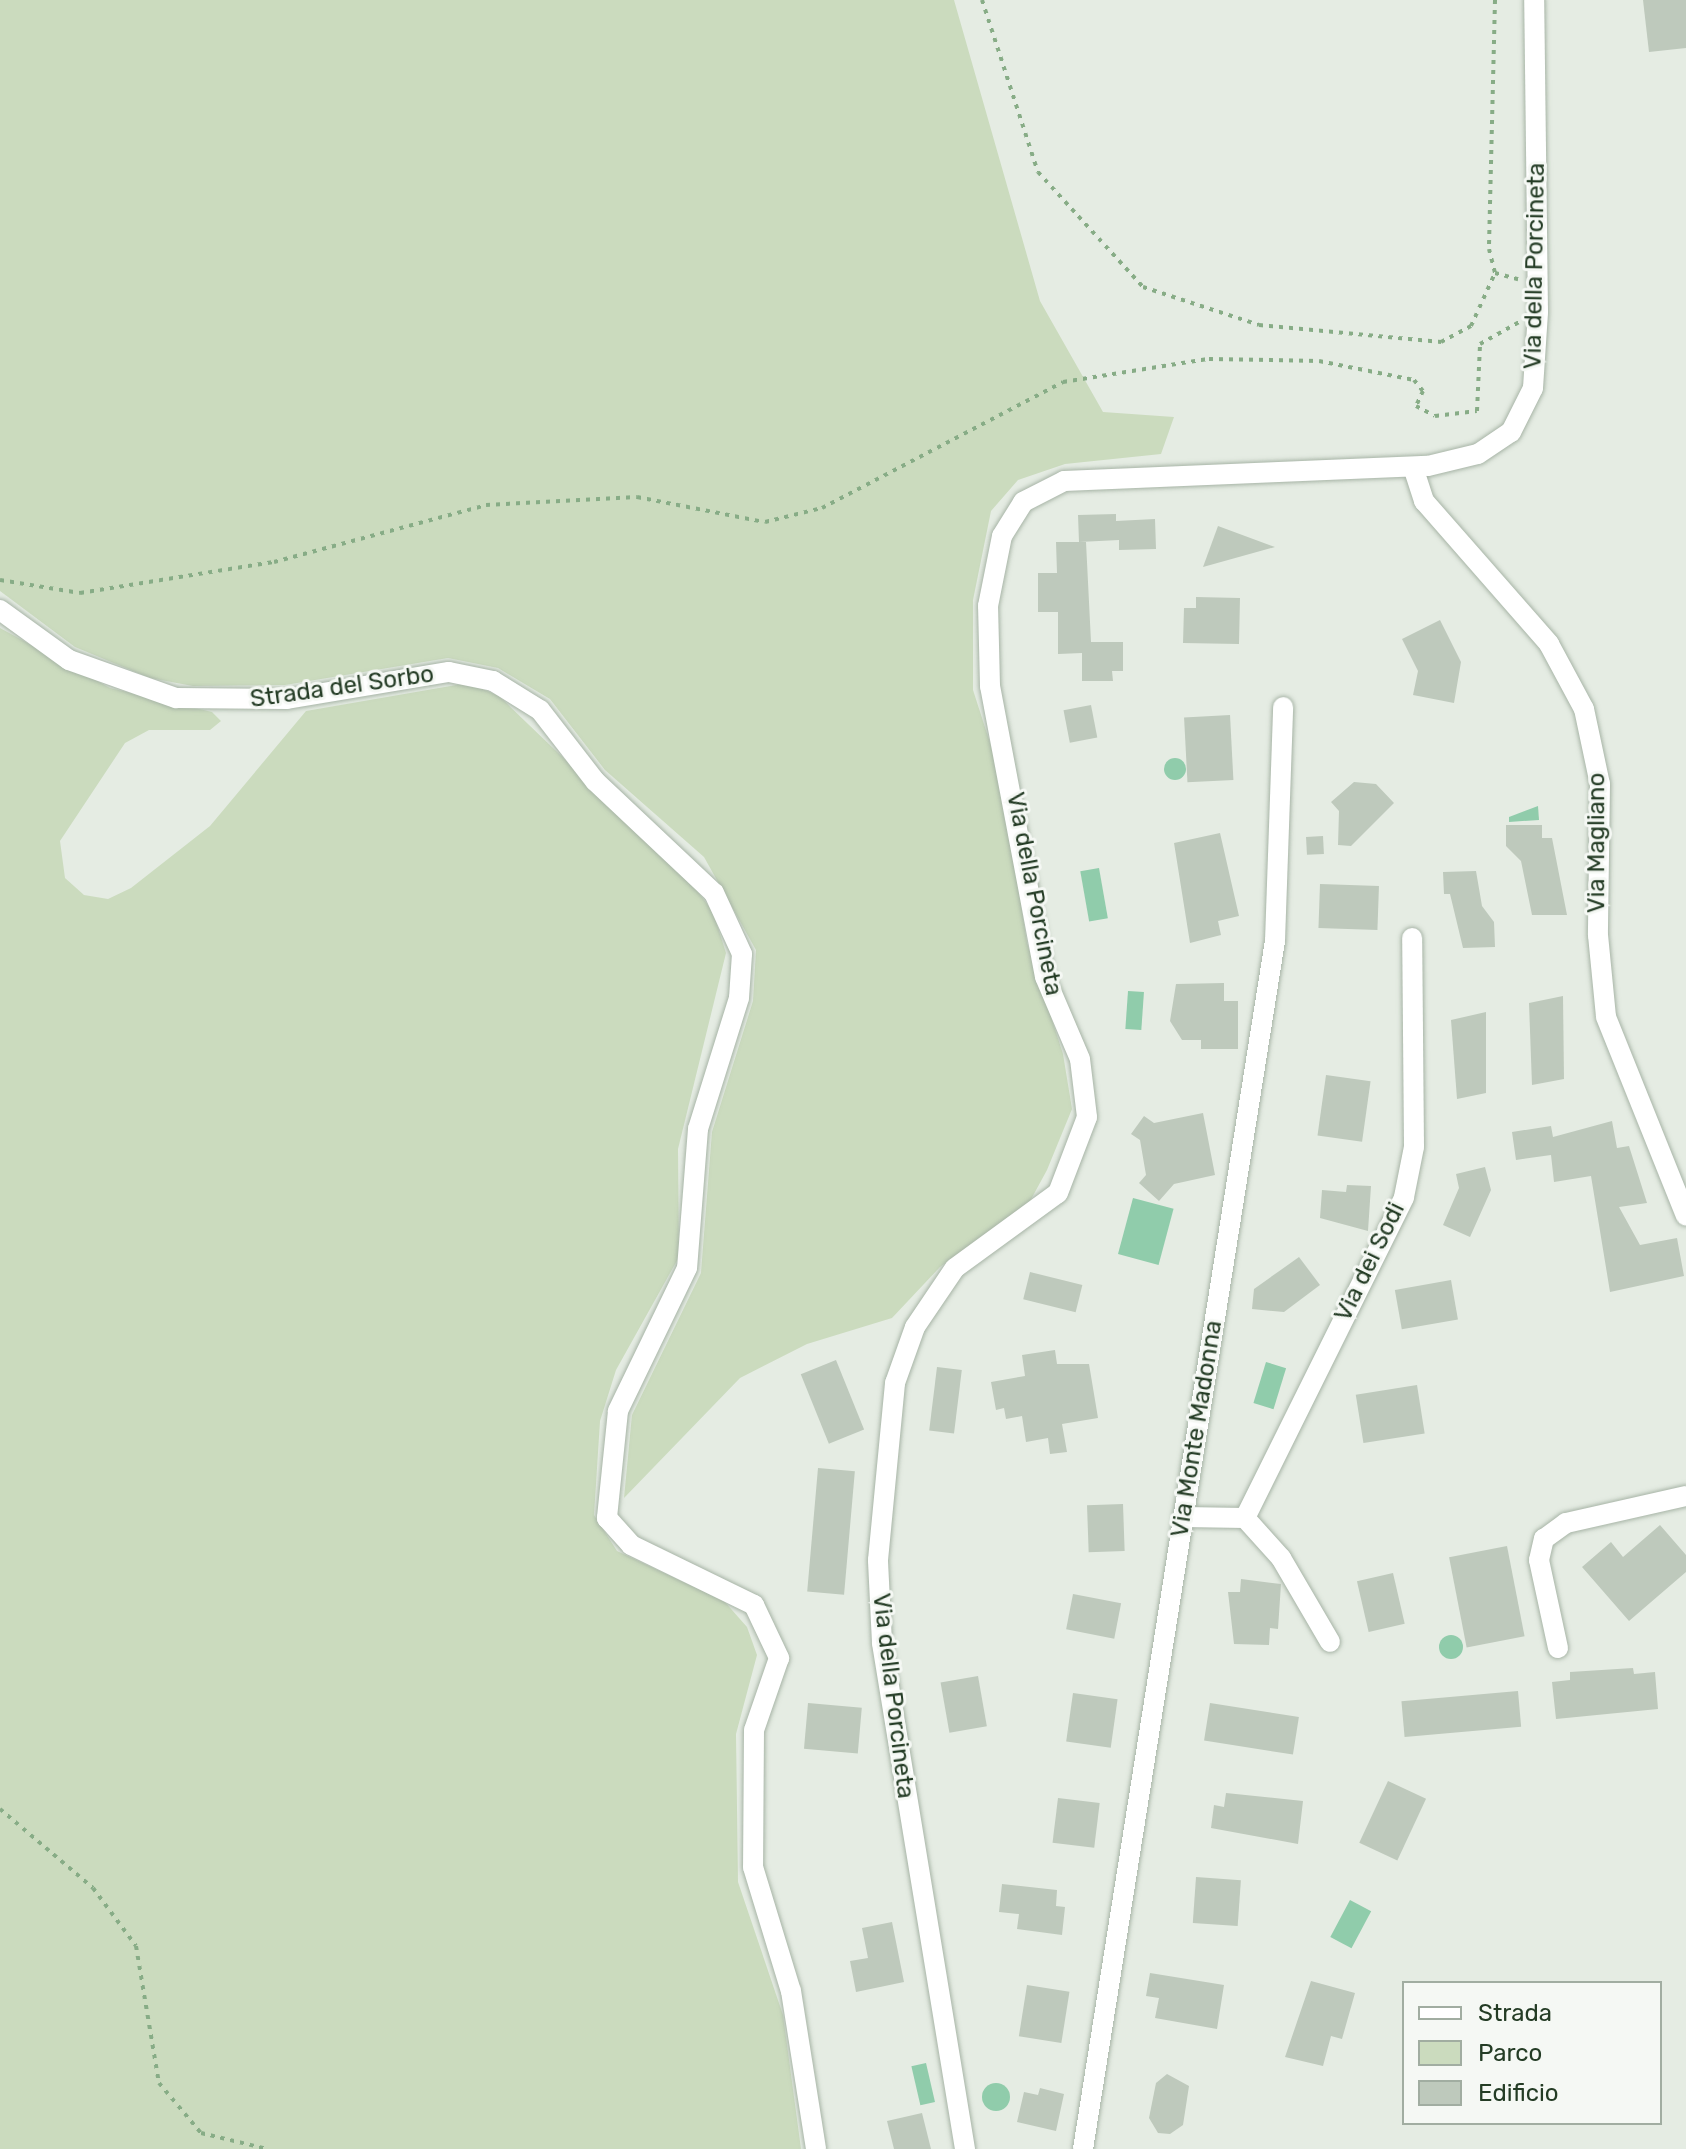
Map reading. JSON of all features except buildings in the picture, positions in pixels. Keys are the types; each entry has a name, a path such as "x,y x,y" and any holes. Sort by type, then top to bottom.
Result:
{"street":[{"name":"Via della Porcineta","path":"965,2149 882,1643 878,1560 895,1383 915,1327 955,1268 1058,1193 1087,1117 1080,1059 1045,977 988,673 988,606 1002,536 1029,497 1076,479 1413,467 1478,454 1519,424 1533,388 1538,312 1534,0"},
{"name":"Via Magliano","path":"1413,467 1424,501 1549,644 1584,709 1600,784 1598,935 1606,1017 1686,1216"},
{"name":"Strada del Sorbo","path":"0,610 69,660 176,698 287,699 449,672 493,681 540,710 595,781 714,893 742,954 739,998 698,1129 687,1268 618,1411 607,1518 631,1545 754,1605 779,1658 754,1730 753,1867 791,1991 816,2149"},
{"name":"Via Monte Madonna","path":"1083,2149 1275,941 1283,707"},
{"name":"Via dei Sodi","path":"1245,1518 1404,1197 1414,1147 1412,938"},
{"path":"1558,1648 1539,1560 1544,1539 1566,1523 1686,1496"},
{"path":"1183,1517 1245,1518 1281,1558 1330,1642"}],"path":[{"path":"982,0 1038,172 1143,287 1259,325 1441,342 1471,326 1495,273 1488,145 1495,0"},
{"path":"0,580 80,593 274,562 486,505 658,498 765,522 822,508 974,422 1037,400 1063,382 1209,359 1319,361 1414,380 1423,391 1416,406 1435,416 1477,411 1480,344 1538,312 1521,280 1495,273"},
{"path":"0,1809 93,1888 136,1946 159,2083 201,2133 267,2149"}],"green space":[{"path":"0,0 954,0 1040,301 1103,412 1174,417 1161,454 1065,464 1018,480 991,511 973,600 973,690 1002,780 1027,943 1063,1054 1072,1109 1047,1170 1029,1203 940,1267 892,1318 807,1344 740,1378 624,1498 632,1415 701,1273 712,1132 753,1001 756,950 704,857 605,770 550,699 498,668 448,658 285,685 193,686 150,678 75,647 0,591"},
{"path":"0,628 110,688 212,712 221,721 210,730 149,730 125,743 60,841 65,878 84,895 108,899 131,888 210,826 306,711 468,683 499,696 687,877 713,912 726,953 678,1149 679,1257 616,1370 600,1421 594,1515 617,1551 724,1601 747,1627 757,1655 736,1734 738,1882 783,2015 801,2149 0,2149"}],"shaded area":[{"path":"1175,758 1186,769 1175,780 1164,769"},
{"path":"1538,806 1539,820 1509,822 1509,817"},
{"path":"1099,868 1108,918 1089,922 1080,871"},
{"path":"1128,991 1144,992 1141,1030 1125,1029"},
{"path":"1133,1198 1174,1209 1159,1265 1118,1254"},
{"path":"1266,1362 1286,1368 1274,1409 1253,1403"},
{"path":"1451,1635 1462,1642 1463,1647 1456,1658 1451,1659 1440,1652 1439,1647 1446,1636"},
{"path":"1350,1900 1371,1911 1351,1948 1330,1937"},
{"path":"926,2063 935,2102 920,2105 911,2066"},
{"path":"996,2083 1006,2087 1010,2097 1006,2107 996,2111 986,2107 982,2097 986,2087"}]}
